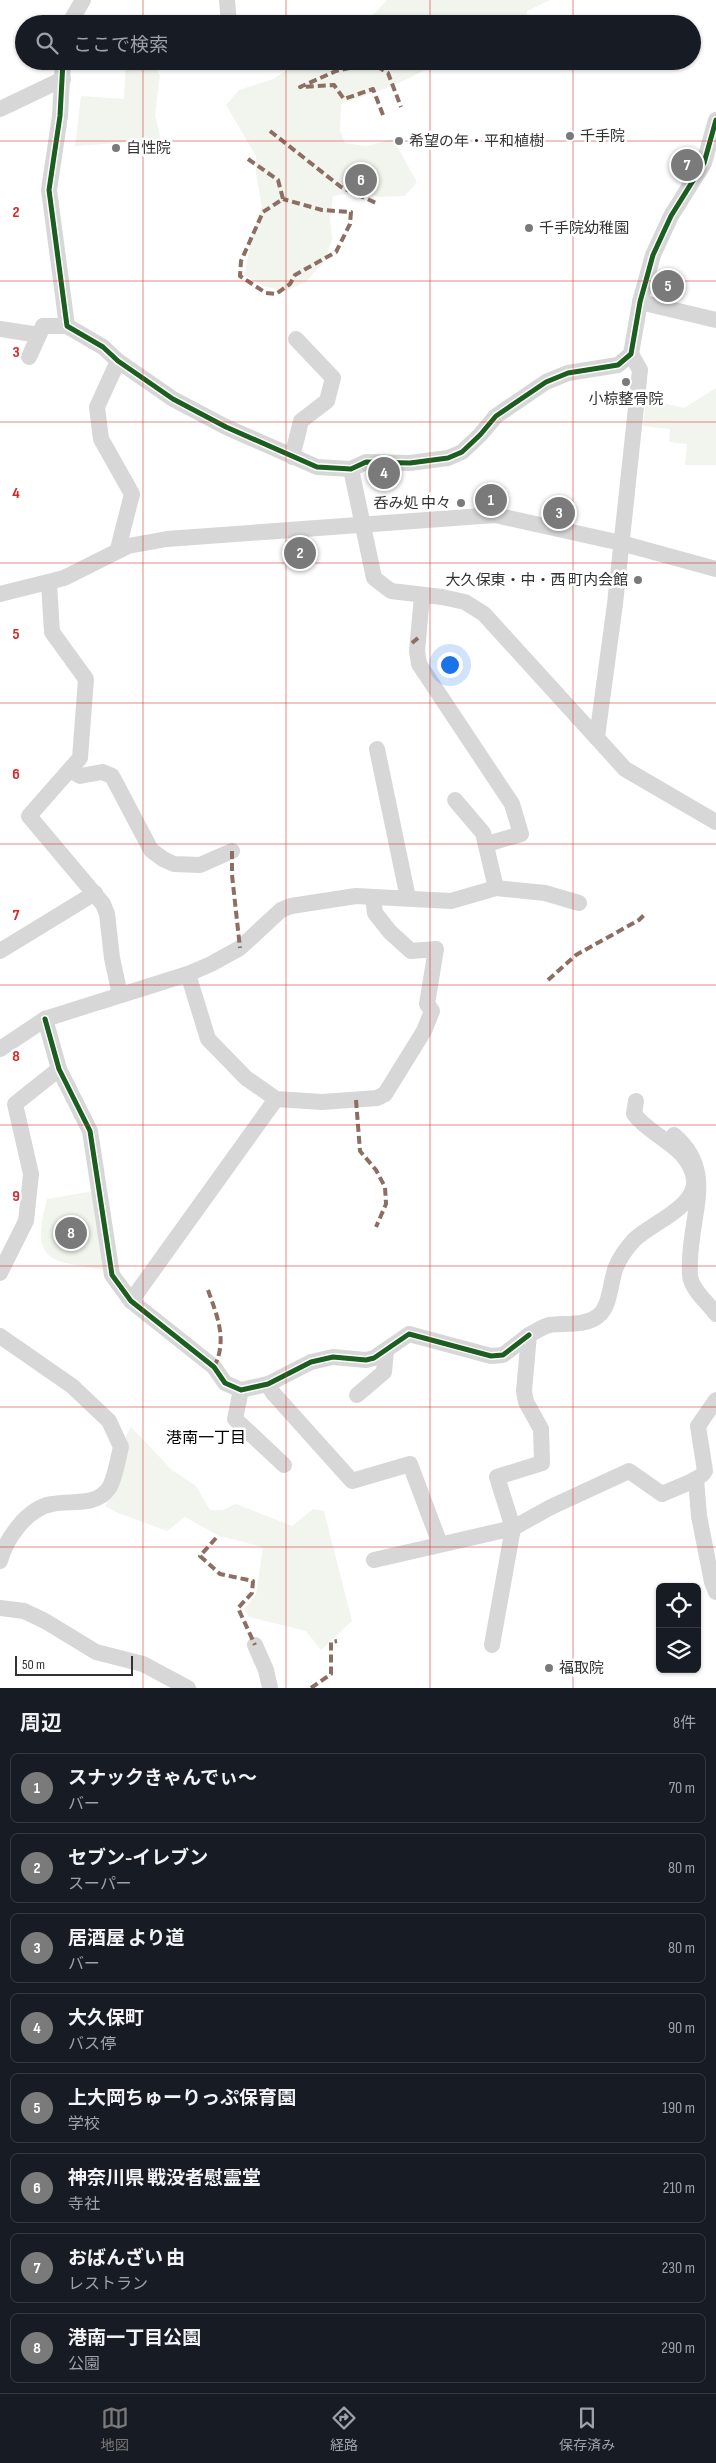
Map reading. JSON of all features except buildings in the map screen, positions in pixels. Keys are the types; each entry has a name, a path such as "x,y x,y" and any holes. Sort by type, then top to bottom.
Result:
{"street":[{"path":"74,15 82,0"},
{"path":"227,0 228,15"},
{"path":"63,70 60,116 49,190 67,326"},
{"path":"0,109 63,79"},
{"path":"597,737 640,370 631,354 640,302 657,248 671,216 710,166 716,120"},
{"path":"640,302 716,320"},
{"path":"29,357 43,326 67,326 103,346 118,361 173,398 226,427 317,467 351,469 366,462 410,463 448,458 462,452 496,416 546,382 568,373 618,365 631,354"},
{"path":"0,329 39,335"},
{"path":"292,457 301,421 327,401 333,378 296,339"},
{"path":"118,361 97,407 101,439 132,494 118,549"},
{"path":"351,469 374,578 391,591 442,597 465,602 484,614 625,768 716,822"},
{"path":"0,594 49,584 118,549 175,538 495,515 621,543 716,569"},
{"path":"49,584 52,632 86,679 80,758 29,816 95,893 108,914 112,958 120,995"},
{"path":"422,596 417,651 419,664 502,787 518,818 521,834 487,844"},
{"path":"377,749 408,898"},
{"path":"70,770 80,776 102,772 112,776 151,850 163,859 174,864 200,865 232,850"},
{"path":"455,800 483,833 496,888"},
{"path":"0,1049 45,1019 188,974 240,948 281,910 291,906 356,896 451,901 496,888 545,893 579,902"},
{"path":"0,951 95,893"},
{"path":"188,974 208,1039 246,1078 276,1099 322,1102 377,1098 385,1094 424,1031 432,1011 427,1004 436,948 412,951 390,932 375,913 373,896"},
{"path":"45,1019 59,1069 90,1131 112,1275 132,1301 214,1367 225,1383 241,1390 268,1384 311,1362 333,1357 366,1360 374,1358 409,1334 491,1356 504,1355 529,1335 547,1326 589,1321 599,1316 606,1303 616,1268 624,1251 635,1239 684,1204 693,1193 694,1180 690,1163 674,1146 643,1126 634,1114 636,1101 649,1120 678,1137 695,1151 703,1163 706,1194 692,1240 690,1269 691,1280 716,1314"},
{"path":"0,1273 26,1221 31,1174 15,1104 59,1069"},
{"path":"132,1301 276,1099"},
{"path":"492,1645 514,1528 497,1477 542,1463 541,1429 526,1402 524,1391 529,1335"},
{"path":"0,1336 72,1386 109,1421 121,1447 108,1488 92,1501 51,1504 38,1508 17,1528 3,1549 0,1561"},
{"path":"357,1395 384,1372 386,1351"},
{"path":"268,1384 352,1481 410,1464 440,1544"},
{"path":"241,1390 234,1419 284,1465"},
{"path":"374,1560 514,1528 551,1507 629,1471 662,1494 696,1479 705,1471 698,1426 716,1400"},
{"path":"696,1479 699,1516 712,1582 716,1592"},
{"path":"0,1608 24,1611 96,1652 143,1664 188,1688"},
{"path":"255,1645 266,1670 270,1688"}],"shaded area":[{"path":"387,0 550,0 527,11 527,15 372,15"},
{"path":"126,70 157,70 160,75 155,115 161,140 75,146 81,96 124,99"},
{"path":"288,70 423,70 404,81 341,104 340,131 345,143 367,146 393,139 417,182 405,196 380,197 356,192 333,196 330,220 332,239 326,259 306,282 286,291 263,286 244,275 254,228 262,207 256,174 256,156 226,105 239,90 273,79"},
{"path":"716,388 716,465 685,465 687,444 669,442 670,429 643,426 646,399 684,408"},
{"path":"94,1191 105,1270 58,1260 49,1255 43,1247 41,1236 42,1220 47,1199"},
{"path":"131,1427 172,1470 196,1486 210,1510 223,1510 236,1504 292,1526 313,1509 324,1511 352,1621 321,1650 306,1631 249,1617 244,1609 256,1595 263,1547 219,1536 185,1517 167,1531 118,1513 105,1506 124,1469 126,1436"}],"marked path":[{"path":"340,70 300,87 334,85 344,99 373,89 383,115"},
{"path":"383,70 388,73 401,107"},
{"path":"270,131 341,187 376,203"},
{"path":"248,159 278,180 283,199 263,212 241,261 240,276 266,293 276,294 290,284 295,275 336,252 350,224 351,212 322,210 283,199"},
{"path":"412,643 418,638"},
{"path":"232,851 232,875 240,948"},
{"path":"548,980 576,955 639,920 646,913"},
{"path":"356,1100 360,1151 376,1170 385,1187 386,1204 376,1227"},
{"path":"208,1290 218,1319 221,1338 218,1357 214,1367"},
{"path":"216,1538 200,1556 220,1574 253,1581 252,1593 238,1608 255,1645"},
{"path":"311,1688 331,1674 331,1642 337,1641"}],"cycle path":[{"path":"63,70 60,116 49,190 67,326 103,347 118,361 173,399 226,427 317,467 351,469 366,462 410,463 448,458 462,452 496,416 546,382 568,373 618,365 631,354 640,302 653,255 671,216 704,163 716,120"},
{"path":"45,1019 59,1069 90,1131 112,1275 131,1301 214,1367 225,1383 241,1390 268,1384 311,1362 333,1357 366,1360 374,1358 409,1334 491,1356 503,1355 529,1335"}],"place":[{"name":"千手院","path":"570,136"},
{"name":"希望の年・平和植樹","path":"399,141"},
{"name":"自性院","path":"116,148"},
{"name":"おばんざい 由","path":"687,165"},
{"name":"神奈川県 戦没者慰霊堂","path":"361,180"},
{"name":"千手院幼稚園","path":"529,228"},
{"name":"上大岡ちゅーりっぷ保育園","path":"668,286"},
{"name":"小椋整骨院","path":"626,382"},
{"name":"大久保町","path":"384,473"},
{"name":"スナックきゃんでぃ〜","path":"491,500"},
{"name":"呑み処 中々","path":"461,503"},
{"name":"居酒屋 より道","path":"559,513"},
{"name":"セブン-イレブン","path":"300,553"},
{"name":"大久保東・中・西 町内会館","path":"638,580"},
{"name":"港南一丁目公園","path":"71,1233"},
{"name":"福取院","path":"549,1668"}],"district":[{"name":"港南一丁目","path":"206,1438"}]}
